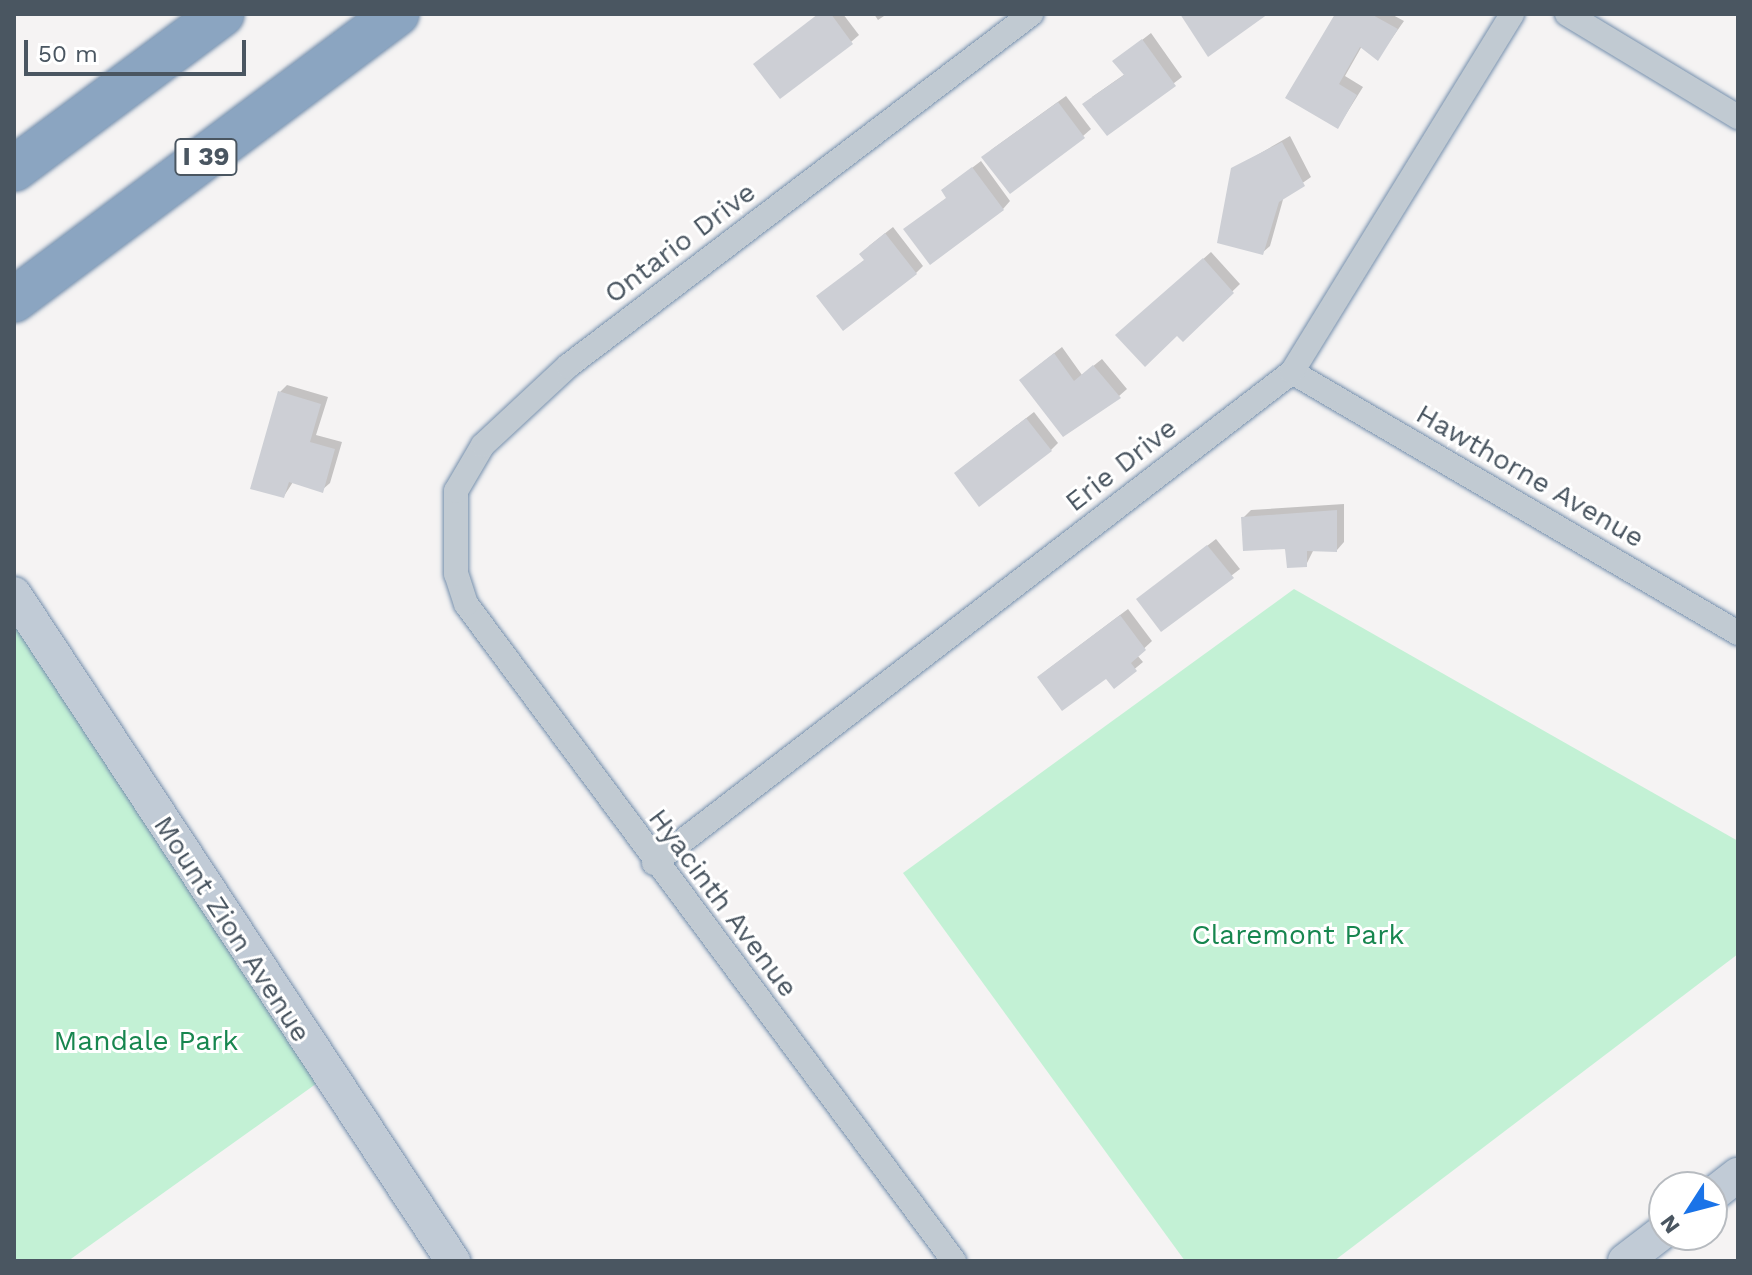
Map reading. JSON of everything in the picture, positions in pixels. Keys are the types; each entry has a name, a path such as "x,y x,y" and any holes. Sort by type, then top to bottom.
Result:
{"highway":[{"path":"14,169 222,14"},
{"name":"I 39","path":"14,300 397,14"}],"main road":[{"name":"Mount Zion Avenue","path":"14,594 453,1261"},
{"path":"1625,1261 1648,1243"}],"street":[{"name":"Ontario Drive","path":"456,574 456,491 483,445 568,366 1031,14"},
{"name":"Erie Drive","path":"654,863 1292,372 1512,14"},
{"path":"1567,14 1738,117"},
{"name":"Hawthorne Avenue","path":"1292,372 1738,633"},
{"name":"Hyacinth Avenue","path":"456,574 466,604 654,863 954,1261"}],"green space":[{"name":"Claremont Park","path":"1294,589 1738,841 1738,954 1334,1261 1185,1261 903,873"},
{"name":"Mandale Park","path":"14,594 327,1076 68,1261 14,1261"}],"building":[{"path":"818,14 831,14 853,44 780,99 753,64"},
{"path":"1180,14 1268,14 1208,57"},
{"path":"1335,14 1371,14 1398,29 1378,61 1360,47 1339,84 1357,95 1338,129 1285,98"},
{"path":"1142,39 1176,86 1107,136 1082,104 1124,75 1112,61"},
{"path":"1058,102 1085,138 1010,194 981,157"},
{"path":"1282,142 1305,186 1279,202 1263,255 1217,243 1231,168"},
{"path":"972,167 1004,210 930,265 903,229 946,198 941,190"},
{"path":"885,233 917,274 843,331 816,296 864,260 859,254"},
{"path":"1203,258 1234,293 1183,342 1177,336 1145,367 1115,335"},
{"path":"1054,353 1074,381 1093,365 1121,398 1063,437 1019,380"},
{"path":"278,391 321,404 310,442 335,449 323,493 289,482 284,498 250,489"},
{"path":"1026,418 1052,451 979,507 954,473"},
{"path":"1337,510 1337,552 1307,551 1307,567 1287,568 1285,549 1243,551 1241,517"},
{"path":"1207,545 1234,578 1161,632 1136,599"},
{"path":"1120,615 1146,650 1131,663 1137,671 1114,689 1106,679 1062,711 1037,677"}]}
